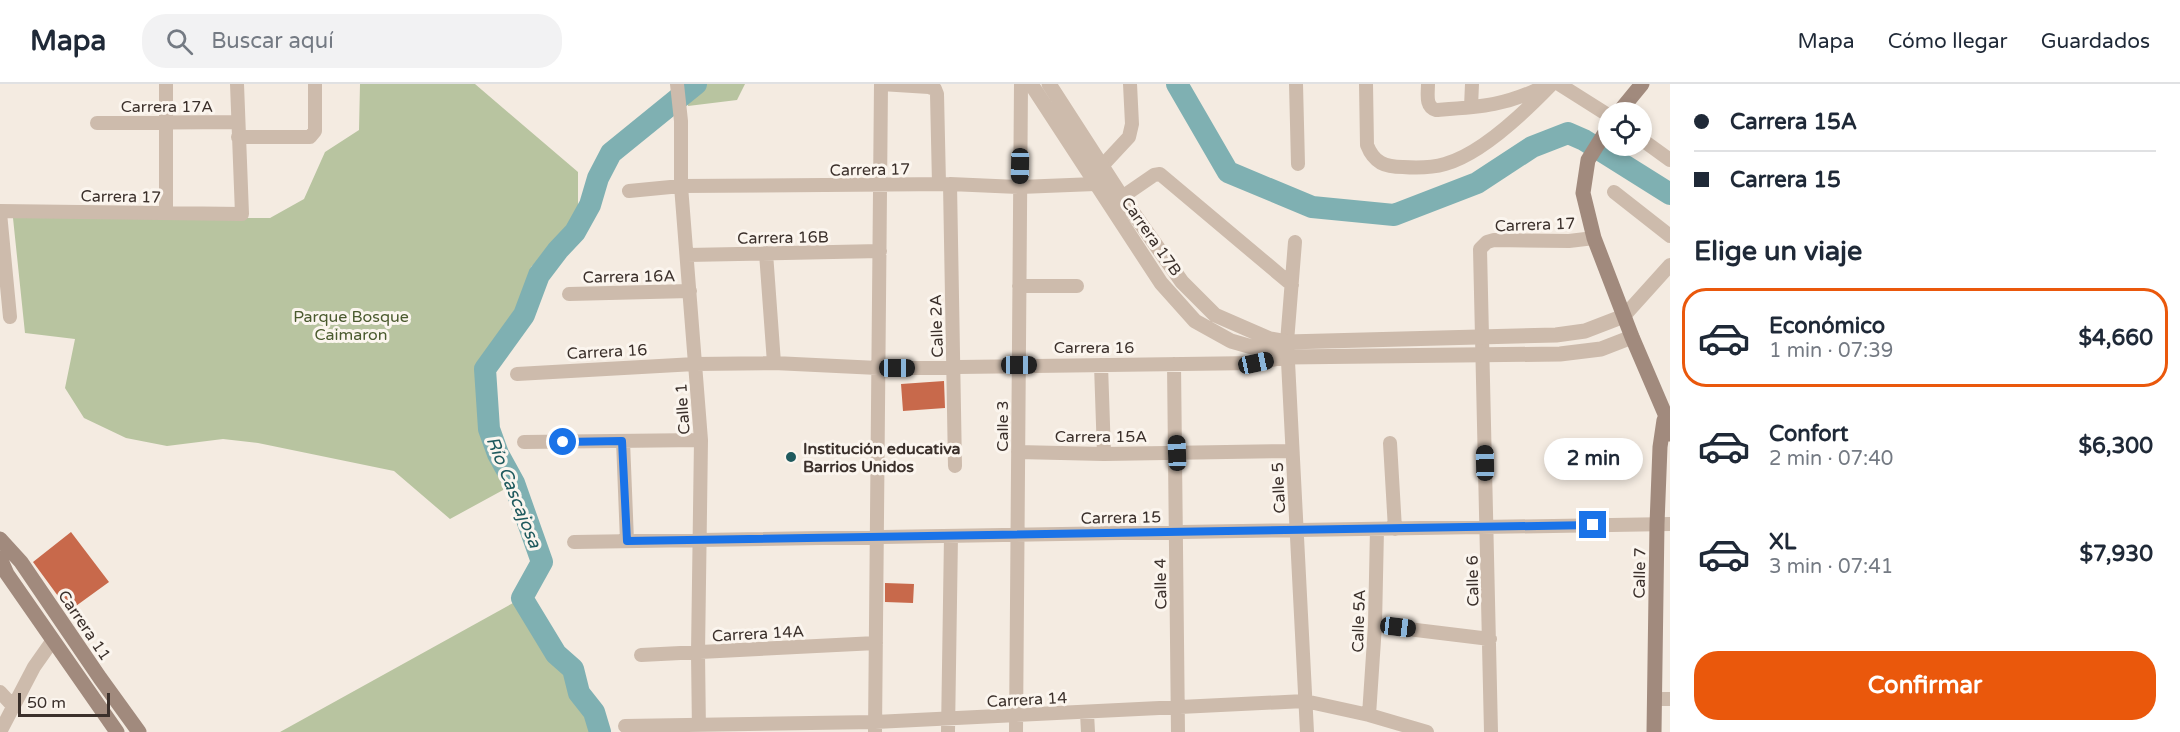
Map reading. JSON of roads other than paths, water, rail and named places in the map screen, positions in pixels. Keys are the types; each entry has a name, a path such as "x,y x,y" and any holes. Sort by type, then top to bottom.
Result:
{"main road":[{"path":"1627,102 1642,84"},
{"path":"1598,142 1588,160 1583,193 1594,238 1632,337 1667,408 1670,434"},
{"name":"Calle 7","path":"1654,732 1662,699 1664,524 1660,447 1667,408"},
{"name":"Carrera 11","path":"0,539 21,562 139,732"},
{"path":"0,558 7,574 117,732"}],"street":[{"path":"166,84 166,213"},
{"path":"237,84 238,137 310,137 315,131 315,84"},
{"name":"Calle 1","path":"677,84 681,121 681,186 701,440 699,729"},
{"path":"875,727 881,84"},
{"name":"Calle 2A","path":"881,84 929,87 935,89 937,94 945,184 954,367 955,466"},
{"name":"Calle 3","path":"1016,732 1021,84"},
{"name":"Carrera 17B","path":"1031,84 1122,197 1182,282 1215,315 1287,349"},
{"name":"Carrera 17B","path":"1049,84 1161,283 1195,321 1231,341 1287,349"},
{"path":"1102,175 1129,137 1132,124 1131,84"},
{"path":"1296,84 1299,164"},
{"path":"1366,84 1367,145 1378,163 1393,167 1430,167 1447,164 1460,158 1500,133 1523,114 1551,84"},
{"path":"1428,84 1428,104 1436,110 1501,104 1524,97 1551,84"},
{"path":"1471,108 1472,84"},
{"path":"1560,84 1598,116"},
{"name":"Carrera 17A","path":"97,123 238,122"},
{"name":"Carrera 17","path":"0,212 242,214 238,137"},
{"path":"1652,147 1670,160"},
{"path":"1122,197 1154,175 1160,174 1292,285"},
{"name":"Carrera 17","path":"629,191 681,186 945,184 1020,187 1102,175"},
{"path":"1614,192 1670,236"},
{"path":"0,212 10,317"},
{"name":"Carrera 17","path":"1480,249 1487,242 1494,240 1594,238"},
{"name":"Calle 5","path":"1295,242 1287,349 1307,732"},
{"name":"Calle 6","path":"1480,249 1491,732"},
{"name":"Carrera 16B","path":"687,255 880,251"},
{"path":"766,253 774,363"},
{"path":"1624,316 1670,265"},
{"path":"1019,286 1077,286"},
{"name":"Carrera 16A","path":"569,294 690,291"},
{"name":"Carrera 16","path":"517,374 696,364 774,363 879,368 1256,363 1287,349 1556,335 1585,331 1624,316"},
{"name":"Carrera 16","path":"1287,349 1482,355 1560,354 1601,349 1632,337"},
{"name":"Calle 4","path":"1174,364 1177,453 1178,732"},
{"path":"1101,365 1104,454"},
{"path":"524,442 701,440"},
{"path":"622,441 627,541"},
{"path":"1390,443 1395,529"},
{"name":"Carrera 15A","path":"1018,452 1104,454 1292,451"},
{"name":"Carrera 15","path":"573,542 1664,524"},
{"name":"Calle 5A","path":"1369,715 1375,625 1377,529"},
{"path":"948,726 951,536"},
{"path":"1375,625 1490,639"},
{"path":"2,731 34,667 52,640"},
{"name":"Carrera 14A","path":"641,655 876,643"},
{"path":"0,692 13,706"},
{"name":"Carrera 14","path":"625,726 699,729 948,726 1016,716 1305,701 1369,715 1427,732"},
{"path":"1087,713 1088,732"}],"waterway":[{"name":"Río Cascajosa","path":"600,732 594,712 579,693 573,669 556,654 522,598 542,562 514,483 498,454 489,429 485,369 524,315 539,275 575,232 590,205 598,178 611,153 696,84"},
{"path":"1177,84 1228,172 1312,207 1394,215 1477,183 1532,147 1568,133 1584,140 1670,194"}],"place":[{"name":"Institución educativa Barrios Unidos","path":"791,457"}],"park label":[{"name":"Parque Bosque Caimaron","path":"351,325"}]}
